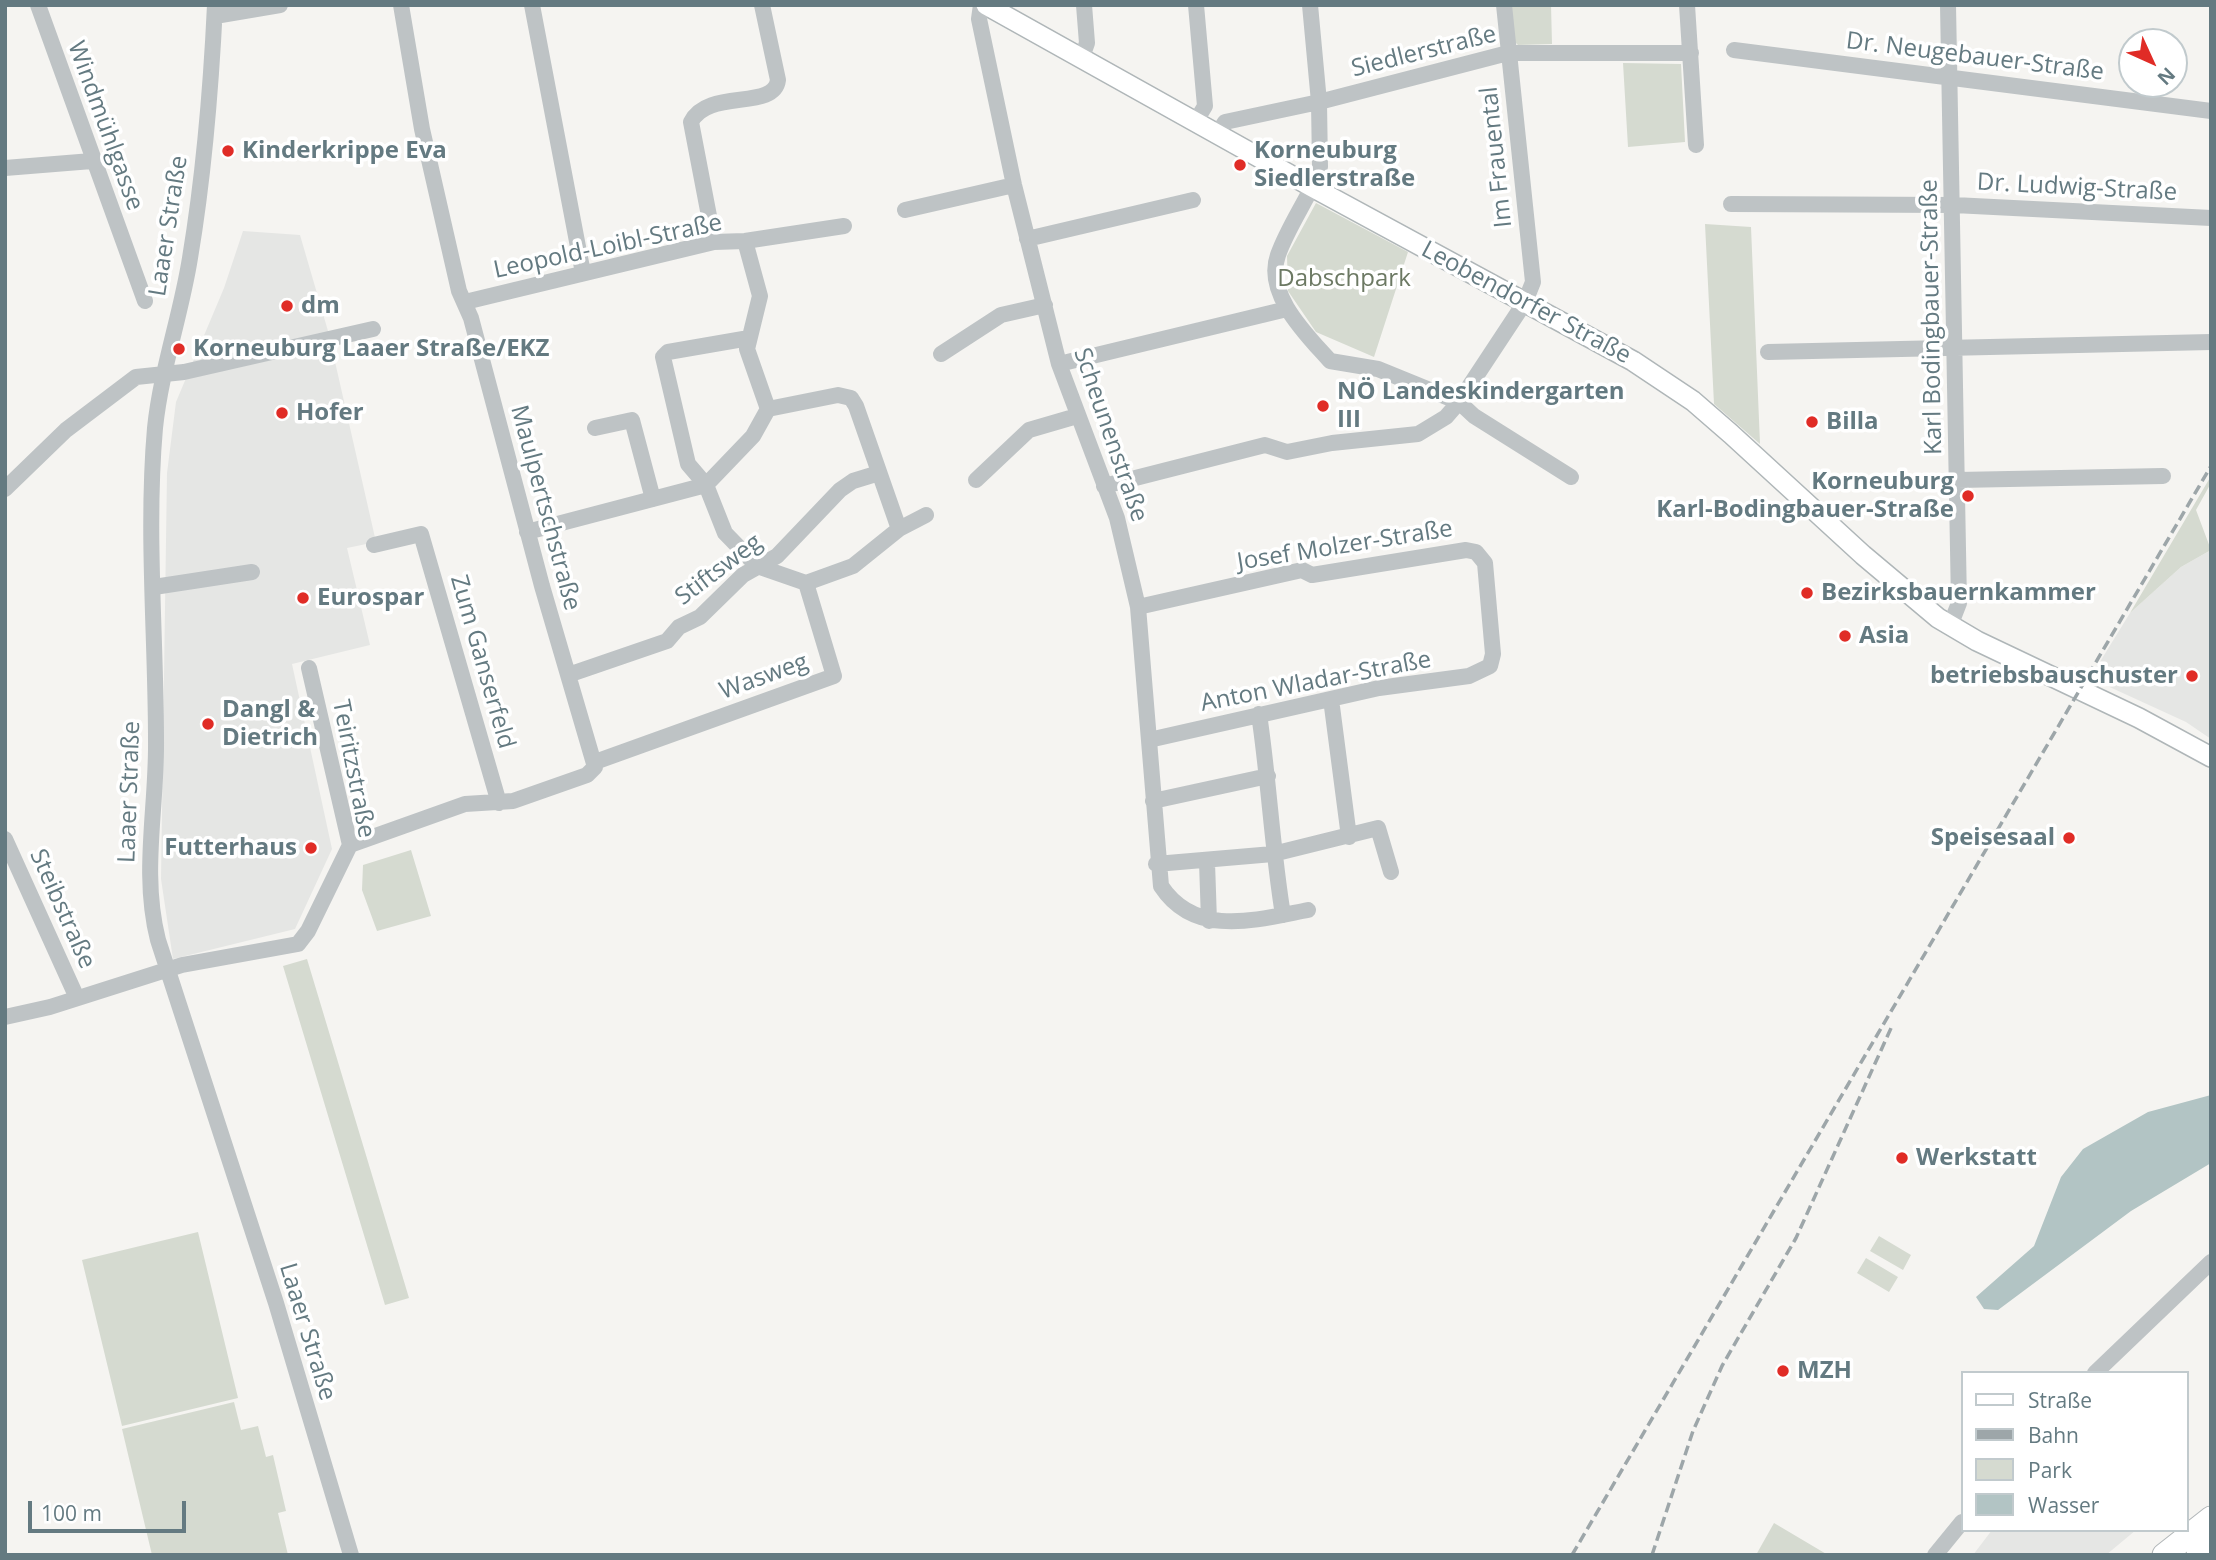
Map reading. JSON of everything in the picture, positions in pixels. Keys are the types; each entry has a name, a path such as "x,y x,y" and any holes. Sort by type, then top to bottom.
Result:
{"highway":[{"path":"2164,1555 2211,1518"},
{"path":"2198,1555 2211,1545"}],"main road":[{"name":"Leobendorfer Straße","path":"983,5 1633,361 1693,401 1901,589 1950,626 2211,757"}],"street":[{"name":"Windmühlgasse","path":"38,5 145,302"},
{"path":"215,11 280,5"},
{"name":"Maulpertschstraße","path":"401,5 422,129 459,291 465,302 527,532 595,762"},
{"path":"532,5 583,273"},
{"path":"714,242 691,122 697,112 709,105 768,95 776,88 778,80 762,5"},
{"name":"Scheunenstraße","path":"983,5 979,19 1014,185 1059,364 1117,518 1138,607 1156,864 1161,886 1178,907 1209,921"},
{"path":"1082,57 1087,43 1084,5"},
{"path":"1196,5 1205,106 1196,121"},
{"path":"1310,5 1319,102 1320,167"},
{"name":"Im Frauental","path":"1504,5 1533,278 1525,302"},
{"path":"1687,5 1696,145"},
{"name":"Karl Bodingbauer-Straße","path":"1948,5 1954,205 1959,603 1950,626"},
{"name":"Laaer Straße","path":"215,11 204,152 190,259 164,372 152,476 156,780 149,888 153,921 276,1303 351,1555"},
{"name":"Dr. Neugebauer-Straße","path":"1734,50 2211,110"},
{"name":"Siedlerstraße","path":"1218,133 1225,122 1319,102 1508,53 1691,53"},
{"path":"5,168 92,161"},
{"path":"905,210 1014,185"},
{"path":"1312,187 1278,255 1276,278 1287,309 1331,361 1378,369 1459,402 1474,416 1571,477"},
{"path":"1027,239 1193,200"},
{"name":"Dr. Ludwig-Straße","path":"1731,204 1954,205 2211,218"},
{"name":"Leopold-Loibl-Straße","path":"465,302 714,242 745,241 844,226"},
{"path":"527,532 706,485 753,436 768,409 747,349 760,296 745,241"},
{"path":"1104,486 1265,445 1287,452 1332,443 1418,433 1446,417 1459,402 1525,302"},
{"path":"940,354 1002,315 1045,305"},
{"path":"1059,364 1287,309"},
{"path":"5,489 66,429 136,377 184,372 373,328"},
{"path":"749,338 668,352 663,357 688,464 706,485 725,533 757,566 806,583 853,566 899,529 926,515"},
{"path":"1768,352 2211,342"},
{"path":"768,409 838,395 850,398 856,406 899,529"},
{"path":"976,481 1028,430 1077,416"},
{"path":"595,428 632,420 653,499"},
{"name":"Stiftsweg","path":"568,675 667,641 679,627 701,617 757,566 777,556 840,490 853,481 879,473"},
{"path":"1958,480 2164,476"},
{"name":"Zum Ganserfeld","path":"374,545 421,534 499,803"},
{"name":"Josef Molzer-Straße","path":"1138,607 1302,570 1312,575 1466,550 1476,552 1485,563 1493,654 1490,666"},
{"path":"154,587 253,572"},
{"name":"Wasweg","path":"595,762 834,676 806,583"},
{"name":"Anton Wladar-Straße","path":"1149,740 1379,688 1469,676 1490,666"},
{"name":"Teiritzstraße","path":"168,970 205,959 298,944 308,931 350,845 309,668"},
{"path":"1331,699 1349,837"},
{"path":"1259,714 1268,776 1273,855 1283,915"},
{"path":"350,845 465,804 499,803 587,775 594,771 595,762"},
{"path":"1153,801 1268,776"},
{"path":"1156,864 1273,855 1378,828 1391,872"},
{"name":"Steibstraße","path":"5,839 77,998"},
{"path":"1206,862 1209,921 1238,922 1308,910"},
{"path":"5,1017 168,970"},
{"path":"2097,1371 2211,1262"},
{"path":"1935,1555 1960,1524"}],"shaded area":[{"path":"243,231 300,235 328,331 376,542 347,548 370,645 292,664 332,849 295,929 173,959 161,879 167,473 176,402 224,288"},
{"path":"2211,550 2211,739 2186,722 2090,678 2130,613 2181,567"},
{"path":"1990,1532 2134,1532 2106,1555 1973,1555"}],"green space":[{"path":"1510,5 1551,5 1552,44 1518,45 1513,40"},
{"path":"1623,63 1681,64 1685,142 1628,147"},
{"name":"Dabschpark","path":"1316,203 1408,252 1374,357 1316,332 1288,291 1287,256"},
{"path":"1705,224 1751,227 1760,444 1714,404"},
{"path":"2211,476 2211,483 2196,510 2211,550 2181,567 2130,613"},
{"path":"411,850 431,916 377,931 362,890 363,865"},
{"path":"307,959 409,1298 385,1305 283,966"},
{"path":"198,1232 238,1398 122,1426 82,1260"},
{"path":"1879,1236 1911,1255 1903,1270 1870,1251"},
{"path":"1866,1258 1898,1277 1889,1292 1857,1273"},
{"path":"234,1402 241,1430 258,1426 266,1457 273,1455 286,1511 278,1513 288,1555 152,1555 122,1429"},
{"path":"1774,1523 1828,1555 1756,1555"}],"water":[{"path":"2211,1095 2211,1163 2131,1211 1998,1310 1984,1309 1976,1297 2034,1246 2061,1177 2083,1149 2148,1112"}],"railway":[{"path":"1572,1555 2211,466"},
{"path":"1652,1555 1693,1431 1722,1366 1796,1238 1892,1026"}],"place":[{"name":"Kinderkrippe Eva","path":"228,151"},
{"name":"Korneuburg Siedlerstraße","path":"1240,165"},
{"name":"dm","path":"287,306"},
{"name":"Korneuburg Laaer Straße/EKZ","path":"179,349"},
{"name":"NÖ Landeskindergarten III","path":"1323,406"},
{"name":"Hofer","path":"282,413"},
{"name":"Billa","path":"1812,422"},
{"name":"Korneuburg Karl-Bodingbauer-Straße","path":"1968,496"},
{"name":"Bezirksbauernkammer","path":"1807,593"},
{"name":"Eurospar","path":"303,598"},
{"name":"Asia","path":"1845,636"},
{"name":"betriebsbauschuster","path":"2192,676"},
{"name":"Dangl & Dietrich","path":"208,724"},
{"name":"Speisesaal","path":"2069,838"},
{"name":"Futterhaus","path":"311,848"},
{"name":"Werkstatt","path":"1902,1158"},
{"name":"MZH","path":"1783,1371"}]}
